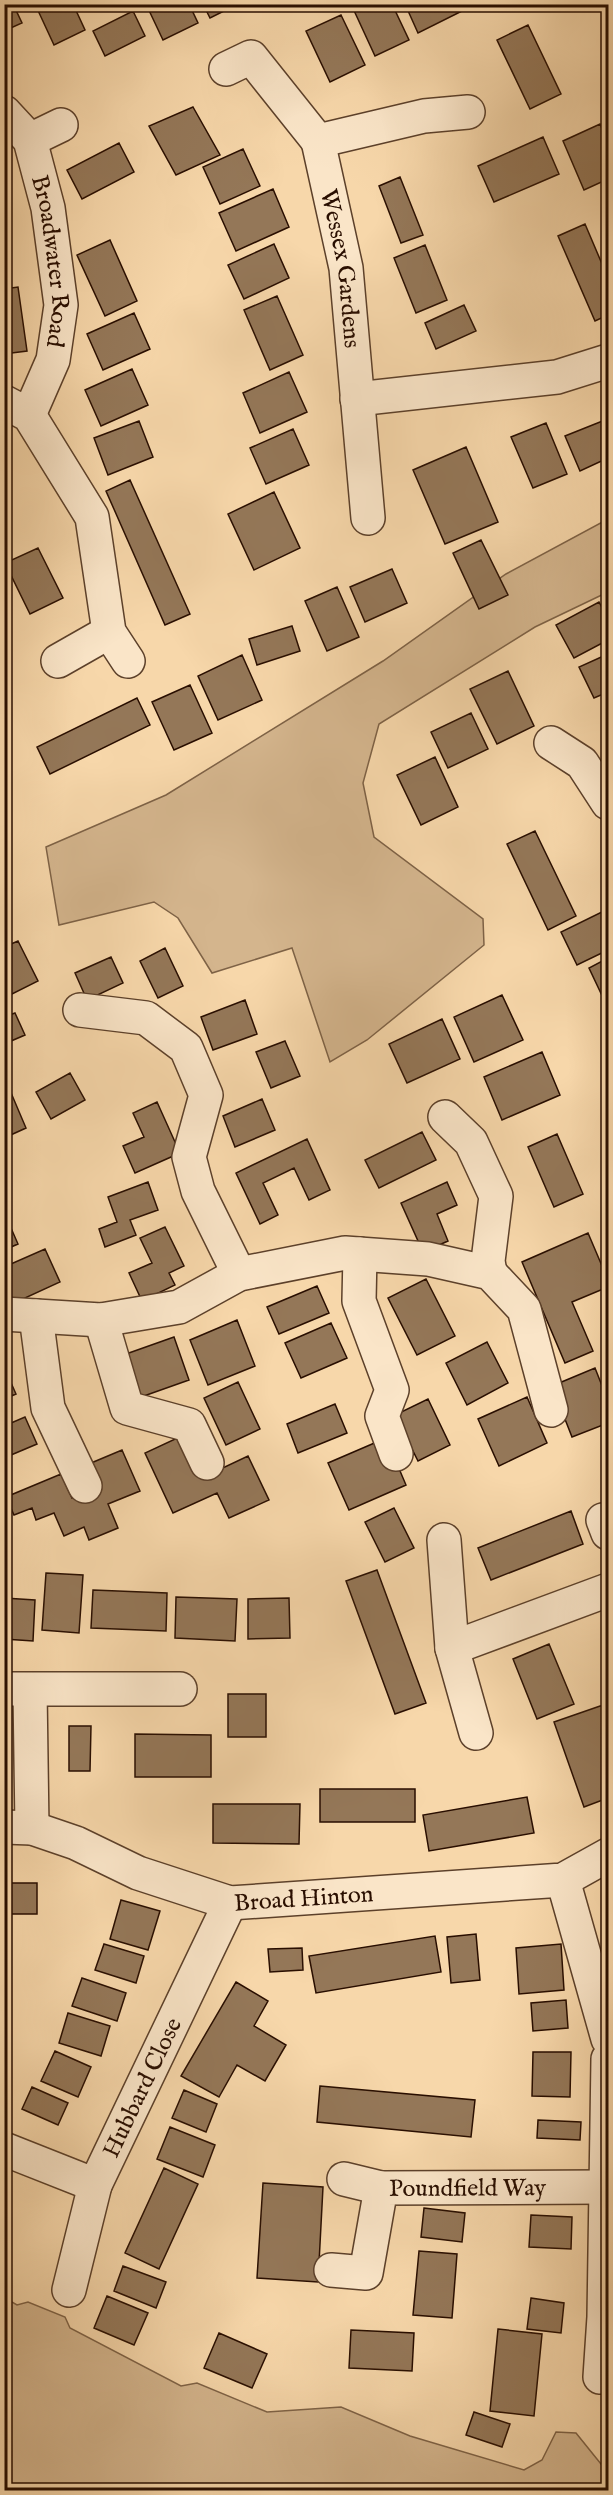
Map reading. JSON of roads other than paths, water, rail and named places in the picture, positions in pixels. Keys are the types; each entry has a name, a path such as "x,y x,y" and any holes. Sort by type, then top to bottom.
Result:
{"street":[{"name":"Wessex Gardens","path":"226,69 251,57 318,141 346,268 368,518"},
{"path":"318,141 422,104 468,112"},
{"name":"Broadwater Road","path":"4,112 30,140 48,208 61,305 53,360 17,408 92,517 109,632 128,661"},
{"name":"Broadwater Road","path":"30,140 62,125"},
{"path":"357,399 557,377 609,361"},
{"path":"58,661 109,632"},
{"path":"551,743 582,763 609,803"},
{"path":"80,1010 146,1018 186,1048 206,1095 189,1157 198,1191 239,1274"},
{"path":"445,1117 471,1142 496,1196 488,1261 490,1273 524,1309 551,1410"},
{"path":"4,1314 101,1320 178,1307 239,1274 345,1253 428,1259 490,1273"},
{"path":"360,1254 359,1301 392,1390 382,1416 396,1454"},
{"path":"36,1316 48,1408 85,1485"},
{"path":"101,1320 127,1408 189,1425 207,1463"},
{"path":"444,1540 452,1648 476,1733"},
{"path":"452,1648 609,1590"},
{"path":"18,1827 17,1690 180,1689"},
{"name":"Broad Hinton","path":"18,1827 76,1843 138,1873 230,1904 563,1880 609,1855"},
{"path":"563,1880 609,2039"},
{"name":"Hubbard Close","path":"4,2150 95,2185 230,1904"},
{"path":"600,2377 606,2317 605,2187 609,2059"},
{"path":"344,2179 381,2188"},
{"path":"69,2290 95,2185"},
{"name":"Poundfield Way","path":"332,2270 366,2273 381,2188 605,2187"}]}
